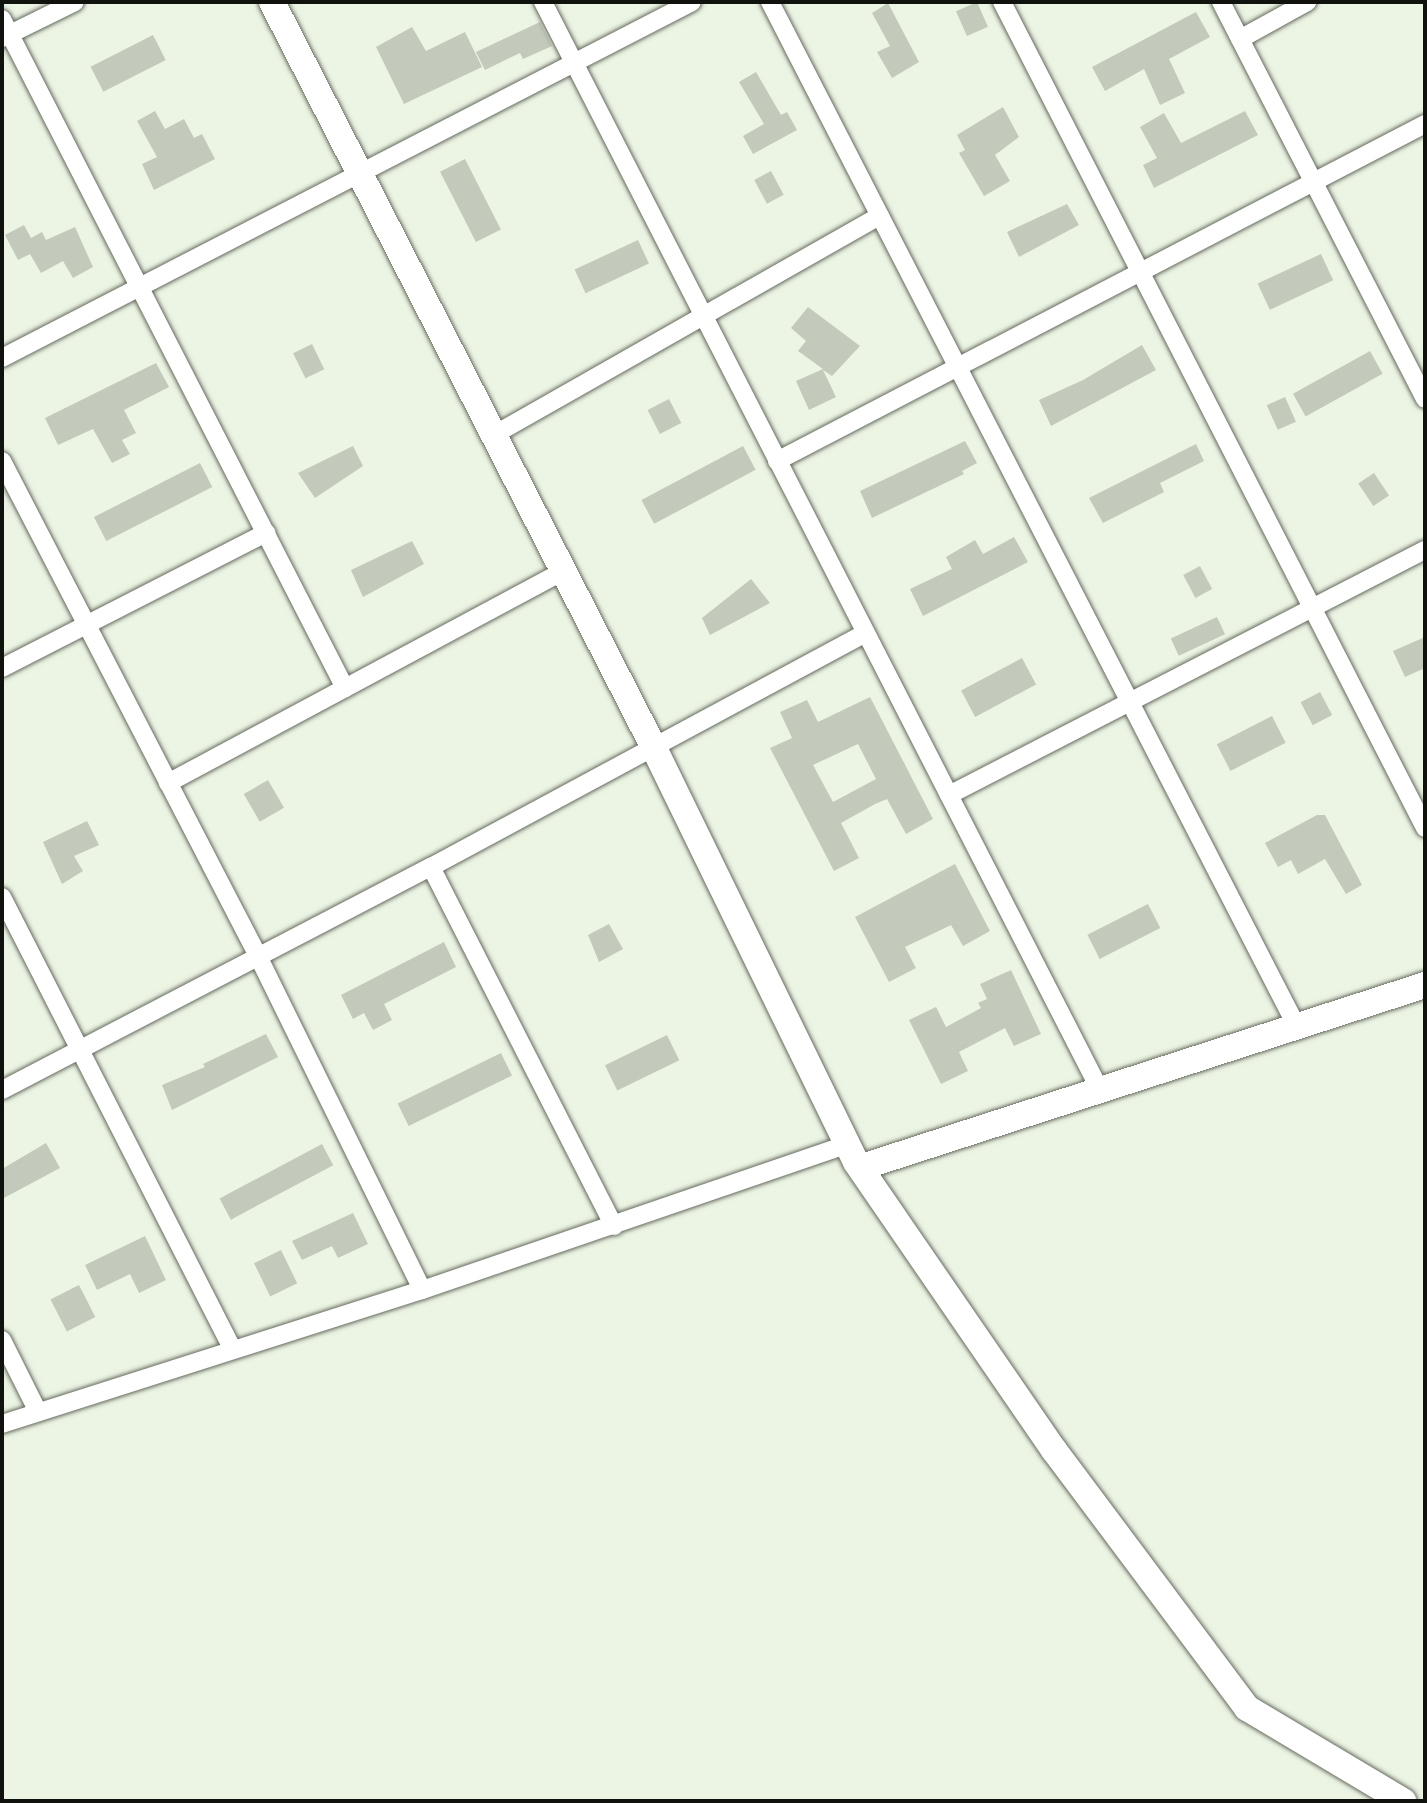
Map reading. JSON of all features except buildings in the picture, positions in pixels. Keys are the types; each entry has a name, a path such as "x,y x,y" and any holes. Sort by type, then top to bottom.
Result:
{"street":[{"path":"75,2 5,31 345,688"},
{"path":"272,2 653,746 852,1155 1054,1450 1247,1708 1403,1801"},
{"path":"543,2 1100,1090"},
{"path":"2,358 692,2"},
{"path":"770,2 1297,1027"},
{"path":"1002,2 1425,828"},
{"path":"1221,2 1425,399"},
{"path":"1240,39 1307,2"},
{"path":"777,461 1425,124"},
{"path":"492,436 880,216"},
{"path":"2,461 258,956 422,1290"},
{"path":"2,668 266,533"},
{"path":"949,795 1425,550"},
{"path":"168,783 562,572"},
{"path":"2,1090 431,867 865,633"},
{"path":"431,867 614,1226"},
{"path":"2,897 233,1350"},
{"path":"852,1155 865,1166 1425,985"},
{"path":"2,1424 614,1226 852,1155"},
{"path":"2,1340 38,1412"}]}
